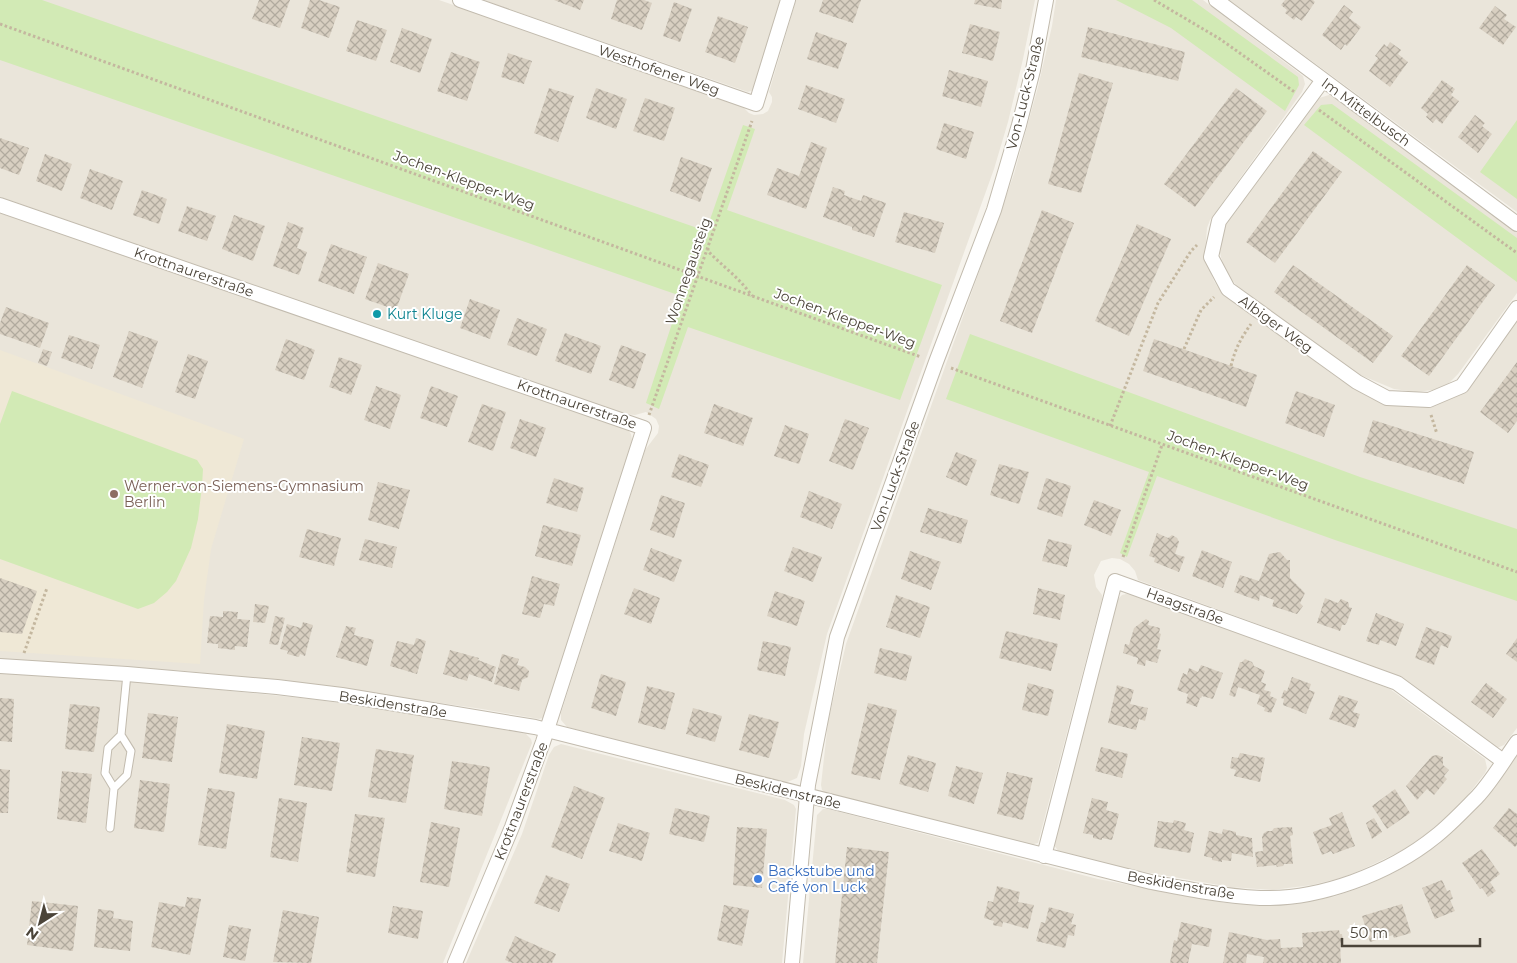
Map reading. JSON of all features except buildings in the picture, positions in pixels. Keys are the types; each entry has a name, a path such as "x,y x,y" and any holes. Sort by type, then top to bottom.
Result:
{"street":[{"name":"Westhofener Weg","path":"460,0 756,104 788,0"},
{"name":"Von-Luck-Straße","path":"792,963 807,796 837,637 931,375 994,210 1031,79 1046,0"},
{"name":"Im Mittelbusch","path":"1216,0 1517,224"},
{"name":"Albiger Weg","path":"1323,80 1220,221 1212,257 1228,289 1357,382 1387,398 1429,400 1462,386 1517,308"},
{"name":"Krottnaurerstraße","path":"0,205 644,428 548,729 512,827 455,963"},
{"name":"Haagstraße","path":"1044,856 1115,581 1397,683 1503,761"},
{"name":"Beskidenstraße","path":"0,666 127,674 267,686 342,695 548,729 1151,882 1225,895 1260,898 1290,897 1345,885 1396,862 1436,836 1478,796 1517,742"}],"lane":[{"path":"110,828 114,788 127,775 131,751 121,735 127,674"},
{"path":"114,788 104,773 108,748 121,735"}],"path":[{"path":"1154,0 1220,39 1517,253"},
{"name":"Jochen-Klepper-Weg","path":"0,24 921,357"},
{"name":"Wonnegausteig","path":"644,428 752,121"},
{"path":"1110,426 1158,304 1191,251 1220,221"},
{"path":"708,246 708,250 721,265 743,283 752,296"},
{"path":"1184,349 1201,310 1215,296 1228,289"},
{"path":"1231,366 1235,350 1241,338 1260,312"},
{"name":"Jochen-Klepper-Weg","path":"951,368 1517,572"},
{"path":"1123,558 1162,445"},
{"path":"23,656 47,588"}],"shaded area":[{"path":"0,0 439,0 742,106 754,115 763,114 768,111 772,102 769,92 796,0 1035,0 1008,122 994,169 827,634 804,734 801,766 797,778 785,783 567,727 561,720 561,713 645,450 658,433 659,426 656,419 646,412 635,415 625,414 0,197"},
{"path":"483,0 780,0 754,90 748,92"},
{"path":"1056,0 1203,0 1303,76 1305,84 1302,92 1210,220 1207,228 1205,253 1214,281 1219,289 1231,300 1339,379 1364,394 1391,403 1412,407 1441,403 1458,395 1517,319 1517,728 1504,745 1497,748 1492,747 1396,675 1138,580 1135,571 1129,564 1120,559 1112,558 1101,561 1094,575 1096,587 1102,595 1102,599 1038,843 1030,845 826,794 822,790 828,722 846,644 1014,174 1038,87"},
{"path":"1229,0 1517,0 1517,212"},
{"path":"1329,95 1333,96 1517,232 1517,293 1458,374 1448,384 1433,390 1416,392 1394,389 1358,374 1243,292 1229,277 1222,261 1220,253 1225,225 1316,99"},
{"path":"0,213 628,430 631,434 631,445 548,708 543,718 539,719 302,683 185,671 0,659"},
{"name":"Werner-von-Siemens-Gymnasium Berlin","path":"0,350 244,439 211,549 204,600 200,664 0,651"},
{"path":"1126,594 1135,595 1390,689 1485,759 1487,768 1485,773 1460,805 1425,835 1401,851 1341,878 1312,885 1272,890 1230,887 1134,870 1059,852 1054,845 1116,601"},
{"path":"0,673 142,682 311,699 430,716 526,734 532,743 443,963 0,963"},
{"path":"561,744 785,800 794,805 796,809 782,963 466,963 522,834 549,755 554,747"},
{"path":"1517,755 1517,963 803,963 817,815 823,809 1098,879 1226,903 1266,906 1294,904 1333,897 1363,887 1393,873 1439,844 1484,799"}],"green space":[{"path":"0,0 42,0 706,231 743,125 755,129 727,210 942,285 900,400 688,327 659,409 646,403 681,296 0,60"},
{"path":"1116,0 1192,0 1298,77 1299,85 1285,111 1171,28"},
{"path":"1332,104 1517,238 1517,282 1304,125 1321,105"},
{"path":"1517,120 1517,199 1480,172"},
{"path":"970,334 1360,477 1517,529 1517,601 1335,540 1157,476 1127,557 1120,553 1149,472 946,399"},
{"path":"12,391 197,460 203,469 202,486 198,519 191,548 176,581 154,603 138,609 0,559 0,424"}],"place":[{"name":"Kurt Kluge","path":"377,314"},
{"name":"Werner-von-Siemens-Gymnasium Berlin","path":"114,494"},
{"name":"Backstube und Café von Luck","path":"758,879"}]}
